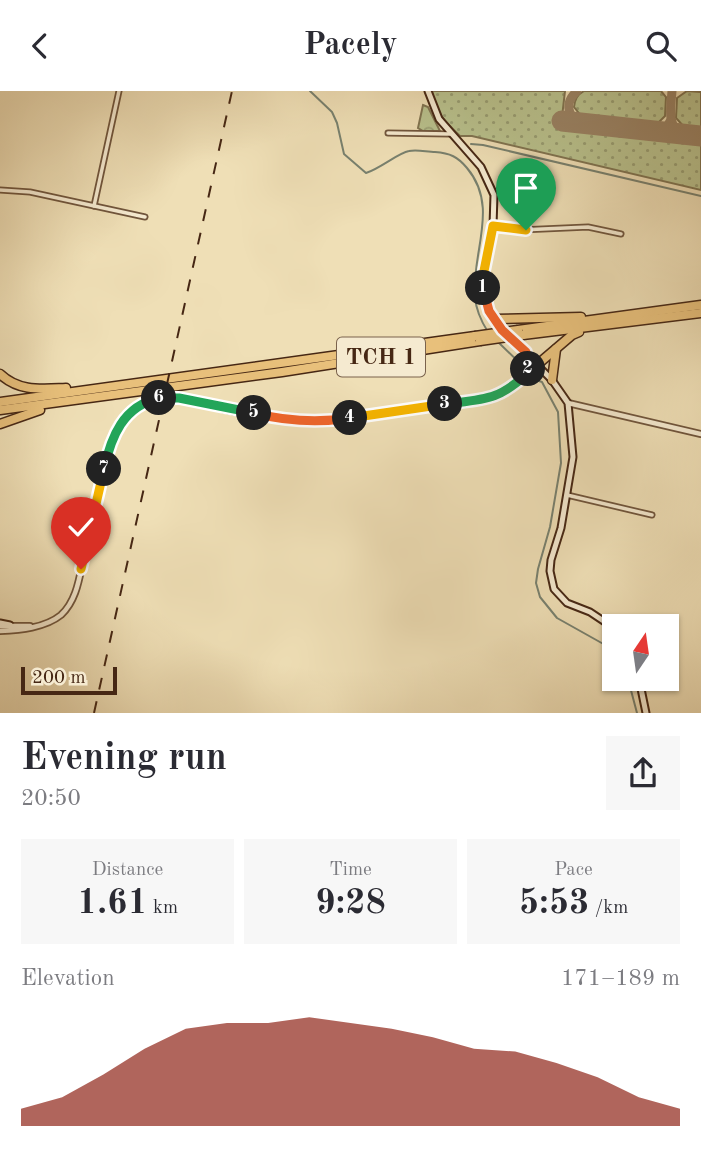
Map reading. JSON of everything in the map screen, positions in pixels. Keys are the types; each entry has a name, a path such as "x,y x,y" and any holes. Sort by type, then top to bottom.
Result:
{"highway":[{"name":"TCH 1","path":"0,402 647,316 701,305"},
{"name":"TCH 1","path":"647,316 701,313"},
{"path":"494,319 647,316"},
{"path":"538,365 572,335 647,316"},
{"name":"TCH 1","path":"0,410 282,372 477,338"},
{"path":"552,380 556,349"},
{"path":"0,374 15,385 39,390 159,379"},
{"path":"2,424 30,412 115,395"}],"main road":[{"path":"428,91 439,119 472,155 487,177 494,195 493,226 484,271 486,303 494,319 546,373 568,403 573,457 561,528 551,560 550,571 554,589 567,603 602,620"},
{"path":"0,627 10,625"},
{"path":"641,691 646,713"}],"street":[{"path":"94,206 119,91"},
{"path":"388,133 450,134"},
{"path":"0,190 30,192 145,217"},
{"path":"493,226 520,230 588,227 621,234"},
{"path":"526,352 529,372"},
{"path":"0,627 35,626 54,620 68,606 73,598 108,451 122,421 134,409 152,400 170,397 276,419 341,419 492,398 510,390 538,365"},
{"path":"529,372 546,373"},
{"path":"568,403 701,434"},
{"path":"567,495 652,515"},
{"path":"10,625 35,626"}],"green space":[{"path":"432,91 565,91 561,126 701,141 701,190 472,136 460,136 438,111"},
{"path":"584,91 661,91 666,97 665,116 656,125 582,117 574,107 577,97"},
{"path":"687,91 701,92 701,129 685,128 676,118 677,98"},
{"path":"423,105 428,107 440,131 423,131 418,128"}],"waterway":[{"path":"310,91 332,112 344,154 366,173 412,150 449,155 457,158 467,168 477,183 482,198 482,231 475,297 479,315 488,332"},
{"path":"471,144 701,196"},
{"path":"497,341 524,367"},
{"path":"536,380 542,382 558,412 561,463 550,527 536,583 540,597 557,618 602,643"},
{"path":"631,691 637,713"}],"taxiway":[{"path":"577,91 570,100 569,109 572,117 581,123"},
{"path":"672,91 672,121 682,134"},
{"path":"659,131 666,128 671,120"}],"runway":[{"path":"562,121 701,136"}],"railway":[{"path":"94,713 232,91"}],"route":[{"path":"81,569 112,439 126,416 152,400 179,398 276,419 305,421 341,419 492,398 510,390 529,372 526,352 502,330 489,311 483,287 484,271 493,226 526,230"}]}
